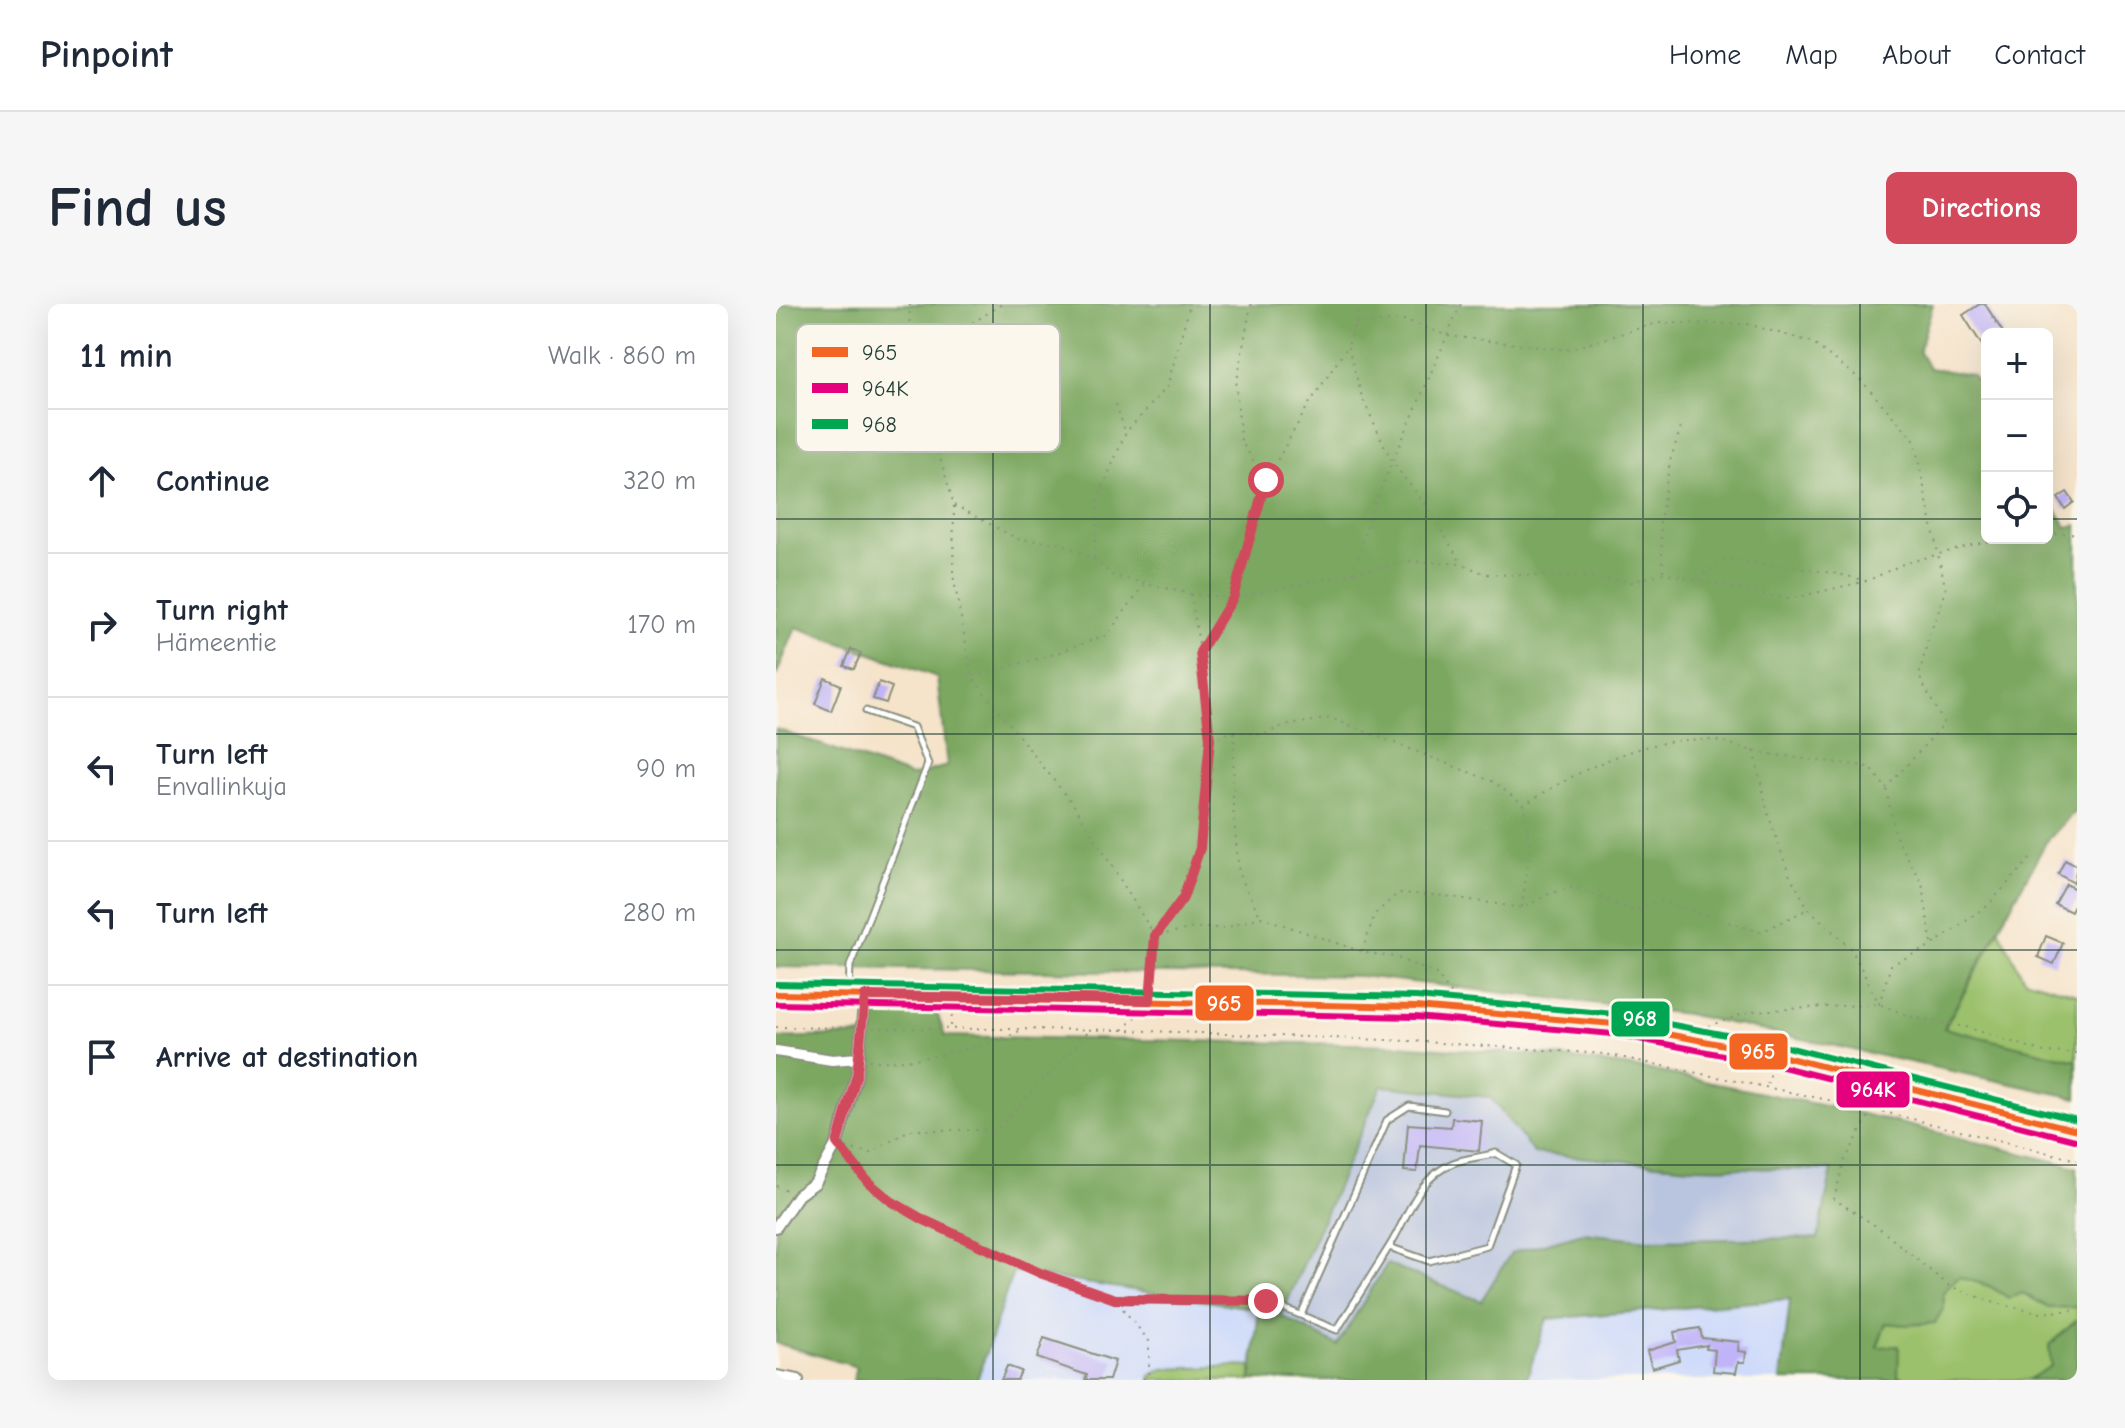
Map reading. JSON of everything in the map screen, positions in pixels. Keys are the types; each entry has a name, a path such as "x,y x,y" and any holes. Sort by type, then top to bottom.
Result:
{"main road":[{"path":"776,994 1416,1007 1614,1024 1777,1055 2077,1130"}],"street":[{"path":"776,1227 798,1195 815,1183 828,1163 857,1074 862,1028 857,996"},
{"path":"776,1051 832,1060 859,1058"},
{"path":"776,1376 798,1380"}],"lane":[{"path":"857,996 850,966 928,764 913,727 866,711"},
{"path":"1301,1315 1387,1120 1409,1106 1445,1111"},
{"path":"1115,1299 1266,1301 1337,1330 1389,1247 1421,1186 1452,1164 1496,1153 1516,1165 1487,1246 1429,1261 1389,1247"}],"path":[{"path":"909,324 910,304"},
{"path":"971,324 1002,304"},
{"path":"1094,559 1098,498 1126,432 1167,387 1190,304"},
{"path":"1251,304 1236,386 1241,441 1266,480"},
{"path":"1200,652 1233,598 1266,480 1309,404 1348,346 1361,304"},
{"path":"1353,574 1371,511 1461,304"},
{"path":"1353,324 1406,320 1448,336 1567,350 1657,323 1747,324 1811,342 1859,378 1914,440 1946,591 1929,636 1919,676 1944,724 1886,788"},
{"path":"1348,346 1362,397 1392,462 1429,509 1462,564"},
{"path":"1116,404 1126,432"},
{"path":"1663,573 1660,522 1670,461 1681,427"},
{"path":"938,452 954,505 953,575 972,677 1076,808 1155,936"},
{"path":"954,505 1018,539 1060,543 1094,559 1113,576 1191,594 1233,598 1410,561 1462,564 1485,574 1632,582 1663,573 1788,599 1867,581 1903,564 1981,543"},
{"path":"2053,534 2077,533"},
{"path":"1696,580 1725,559 1766,566 1804,566 1867,581"},
{"path":"972,677 1048,656 1107,635 1144,584"},
{"path":"1150,1000 1155,936 1183,898 1200,848 1210,739 1191,594"},
{"path":"1210,739 1234,731 1262,735 1283,726 1331,718 1494,782 1524,805 1530,848 1522,908"},
{"path":"1234,731 1233,807 1239,874 1261,917"},
{"path":"1524,805 1628,751 1679,742 1719,741 1754,751 1870,767 1886,788 1896,837 1922,883 1932,945"},
{"path":"1754,751 1768,814 1789,874 1808,908 1852,950 1879,1004"},
{"path":"1879,1004 1891,965 1932,945 1987,906 2031,858"},
{"path":"1362,952 1375,914 1398,893 1445,896 1522,908 1549,894 1573,887 1634,911 1659,901 1761,932 1808,908"},
{"path":"1155,936 1194,928 1225,928 1261,917 1362,952 1395,957 1436,974 1454,997"},
{"path":"1703,1028 1752,1011 1879,1004 1911,1017 1966,1027 2044,1052 2077,1054"},
{"path":"951,1027 952,1007"},
{"path":"776,1027 1090,1030 1410,1041 1605,1054 1872,1109 2077,1160"},
{"path":"859,1058 884,1063 927,1057 1009,1038 1022,1029"},
{"path":"1090,1030 996,1130 909,1130 871,1153 840,1147 868,1182 891,1201 924,1220 1040,1273 1115,1299 1149,1341 1149,1372 1143,1380"},
{"path":"1767,1087 1777,1055"},
{"path":"1872,1109 1844,1162 1834,1199 1879,1228 1949,1286 1992,1302 2038,1313 2077,1310"}],"shaded area":[{"path":"1381,1085 1490,1097 1534,1153 1691,1167 1832,1170 1817,1238 1649,1240 1583,1233 1511,1253 1481,1301 1387,1264 1338,1345 1281,1316"},
{"path":"1012,1272 1259,1309 1251,1380 977,1380"},
{"path":"1790,1299 1781,1380 1526,1380 1546,1319"}],"green space":[{"path":"776,304 1933,304 1919,351 1929,368 1972,375 1981,389 1981,544 2053,544 2053,505 2067,527 2077,525 2077,809 2046,842 1944,1028 2077,1061 2077,1098 1686,1014 1360,976 776,967 776,729 911,776 947,766 937,677 796,627 776,676"},
{"path":"1999,930 2024,979 2077,994 2077,1061 1944,1029"},
{"path":"869,1007 936,1010 945,1036 1397,1045 1552,1056 1646,1069 1859,1113 2077,1167 2077,1307 2049,1308 2023,1293 2009,1298 1989,1286 1959,1277 1943,1292 1944,1307 1935,1323 1886,1323 1877,1347 1899,1346 1898,1376 1908,1380 1781,1380 1790,1299 1547,1319 1526,1380 1251,1380 1259,1309 1013,1272 977,1380 853,1380 857,1367 776,1343 776,1038 869,1035","holes":["1381,1086 1490,1097 1534,1153 1691,1167 1832,1170 1818,1238 1649,1240 1583,1233 1511,1253 1481,1301 1387,1264 1337,1345 1281,1316"]},
{"path":"1959,1276 1989,1286 2009,1298 2023,1293 2049,1308 2077,1307 2077,1320 2049,1345 2051,1366 2028,1380 1908,1380 1898,1376 1877,1347 1886,1323 1906,1325 1944,1307 1943,1292"},
{"path":"2077,1320 2077,1380 2028,1380 2051,1366 2049,1345"},
{"path":"1251,1366 1251,1380 1150,1380 1151,1376 1163,1369"}],"building":[{"path":"1985,304 2000,328 1981,328 1981,344 1963,315"},
{"path":"2067,492 2074,502 2065,509 2058,498"},
{"path":"851,649 861,653 854,669 844,666"},
{"path":"825,678 841,685 831,711 815,704"},
{"path":"879,682 892,687 886,703 873,699"},
{"path":"2065,860 2077,866 2074,883 2058,874"},
{"path":"2066,884 2077,890 2077,900 2071,912 2055,904"},
{"path":"2046,936 2063,943 2054,964 2038,957"},
{"path":"1452,1118 1482,1121 1479,1151 1420,1145 1417,1172 1404,1171 1408,1124 1451,1127"},
{"path":"1700,1328 1702,1338 1739,1342 1738,1351 1746,1352 1745,1362 1738,1362 1736,1373 1713,1371 1715,1350 1706,1349 1707,1345 1677,1350 1679,1360 1652,1368 1647,1351 1676,1342 1674,1332"},
{"path":"1044,1338 1115,1361 1109,1380 1085,1380 1087,1375 1037,1358"},
{"path":"1007,1366 1021,1371 1017,1380 1001,1380"}],"transit line":[{"name":"968","path":"776,984 1416,997 1615,1014 1779,1045 2077,1120"},
{"name":"965","path":"776,994 1416,1007 1614,1024 1777,1055 2077,1130"},
{"name":"964K","path":"776,1004 1415,1017 1613,1034 1775,1065 2075,1140"}],"route":[{"path":"1266,480 1233,598 1200,652 1210,739 1200,848 1183,898 1155,936 1150,1000 865,996 857,1074 837,1143 868,1182 891,1201 924,1220 1040,1273 1115,1299 1266,1301"}]}
